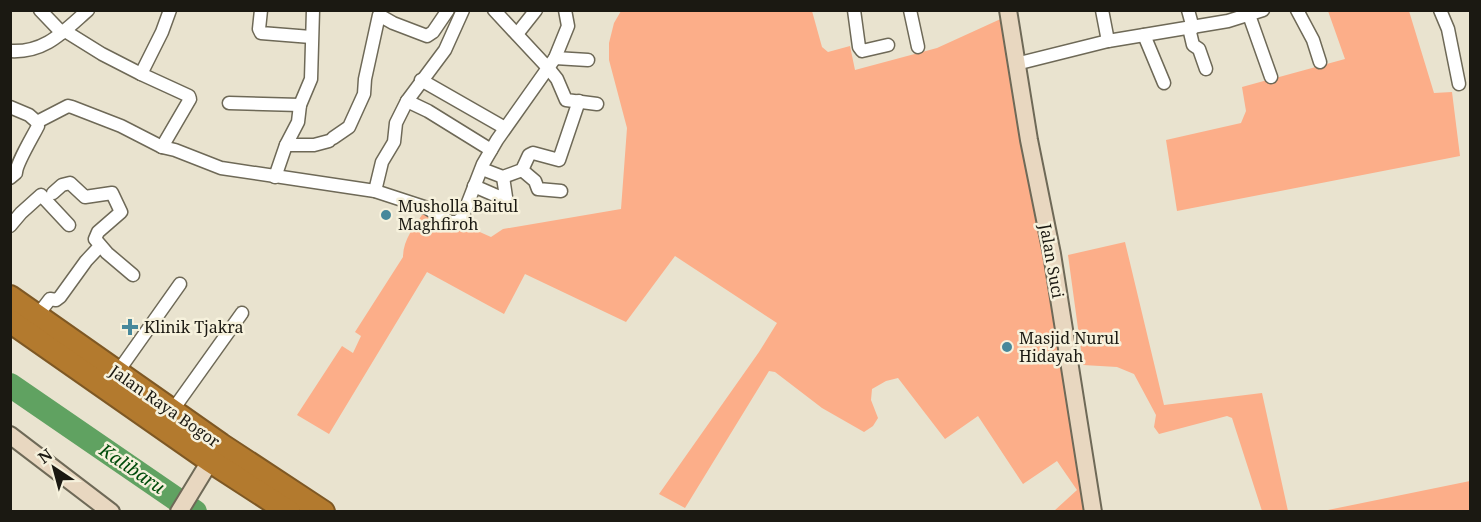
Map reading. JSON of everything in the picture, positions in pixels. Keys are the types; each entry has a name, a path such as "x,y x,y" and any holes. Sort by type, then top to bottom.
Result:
{"highway":[{"name":"Jalan Raya Bogor","path":"10,297 172,411 215,453 289,512"},
{"name":"Jalan Raya Bogor","path":"10,321 215,453 323,512"}],"street":[{"path":"40,10 63,32 141,75 187,93 190,99 162,147"},
{"path":"10,51 33,51 42,47 88,10"},
{"path":"141,75 170,10"},
{"path":"261,10 259,29 261,33 311,37"},
{"path":"276,177 286,145 298,122 311,79 313,10"},
{"path":"286,145 314,145 331,139 349,127 364,94 365,79 380,13 393,24 427,36 433,32 448,10"},
{"path":"494,10 517,34 552,63 557,79 573,100 597,104"},
{"path":"517,34 536,10"},
{"path":"37,122 68,106 121,126 162,147 221,168 375,191 427,208 454,223 462,218 491,150 530,91 552,63 568,26 565,10"},
{"path":"854,10 859,47 862,51 888,45"},
{"path":"910,10 918,47"},
{"name":"Jalan Suci","path":"1008,10 1052,254 1093,512"},
{"path":"1102,10 1108,41"},
{"path":"1188,10 1193,45 1198,49 1206,69"},
{"path":"1016,64 1108,41 1191,28 1227,16 1249,15 1263,10"},
{"path":"1297,10 1313,40 1320,62"},
{"path":"1440,10 1448,29 1459,84"},
{"path":"375,191 382,162 394,142 396,123 407,100 445,50 459,13"},
{"path":"1249,15 1271,77"},
{"path":"1144,35 1164,83"},
{"path":"552,63 588,60"},
{"path":"421,81 505,128"},
{"path":"407,100 491,150"},
{"path":"482,169 503,177 522,170 532,153 560,159 573,100"},
{"path":"229,103 300,110"},
{"path":"10,107 29,115 38,126 15,168 16,173 10,178"},
{"path":"522,170 535,181 538,189 561,191"},
{"path":"474,186 504,199 506,197 503,177"},
{"path":"53,193 62,185 70,183 85,197 112,193 122,212 98,232 95,239 133,275"},
{"path":"10,226 41,195 69,225"},
{"path":"37,316 50,299 56,300 60,297 100,246"},
{"path":"117,373 180,284"},
{"path":"172,411 242,313"},
{"path":"10,435 111,512"},
{"path":"179,512 215,453"}],"shaded area":[{"path":"621,11 812,11 822,47 828,52 850,46 855,70 937,48 1005,17 1057,343 1088,511 1054,511 1077,490 1057,461 1023,484 978,416 945,439 898,378 886,381 872,389 871,400 878,418 873,426 864,432 822,408 775,372 769,371 685,508 659,494 777,323 675,256 626,322 525,274 504,314 427,272 329,434 297,415 342,346 353,353 361,336 355,332 403,257 407,239 424,212 437,213 491,237 503,229 621,209 627,128 609,60 609,43 614,23"},
{"path":"1328,11 1409,11 1434,93 1452,92 1460,156 1177,211 1166,140 1241,123 1246,111 1242,87 1345,59"},
{"path":"1125,242 1164,405 1262,393 1288,511 1262,511 1232,418 1227,416 1159,434 1154,427 1156,415 1134,374 1117,367 1083,365 1068,255"},
{"path":"1470,481 1470,511 1323,511"}],"waterway":[{"name":"Kalibaru","path":"10,385 195,512"}],"place":[{"name":"Musholla Baitul Maghfiroh","path":"386,215"},
{"name":"Klinik Tjakra","path":"130,327"},
{"name":"Masjid Nurul Hidayah","path":"1007,347"}]}
